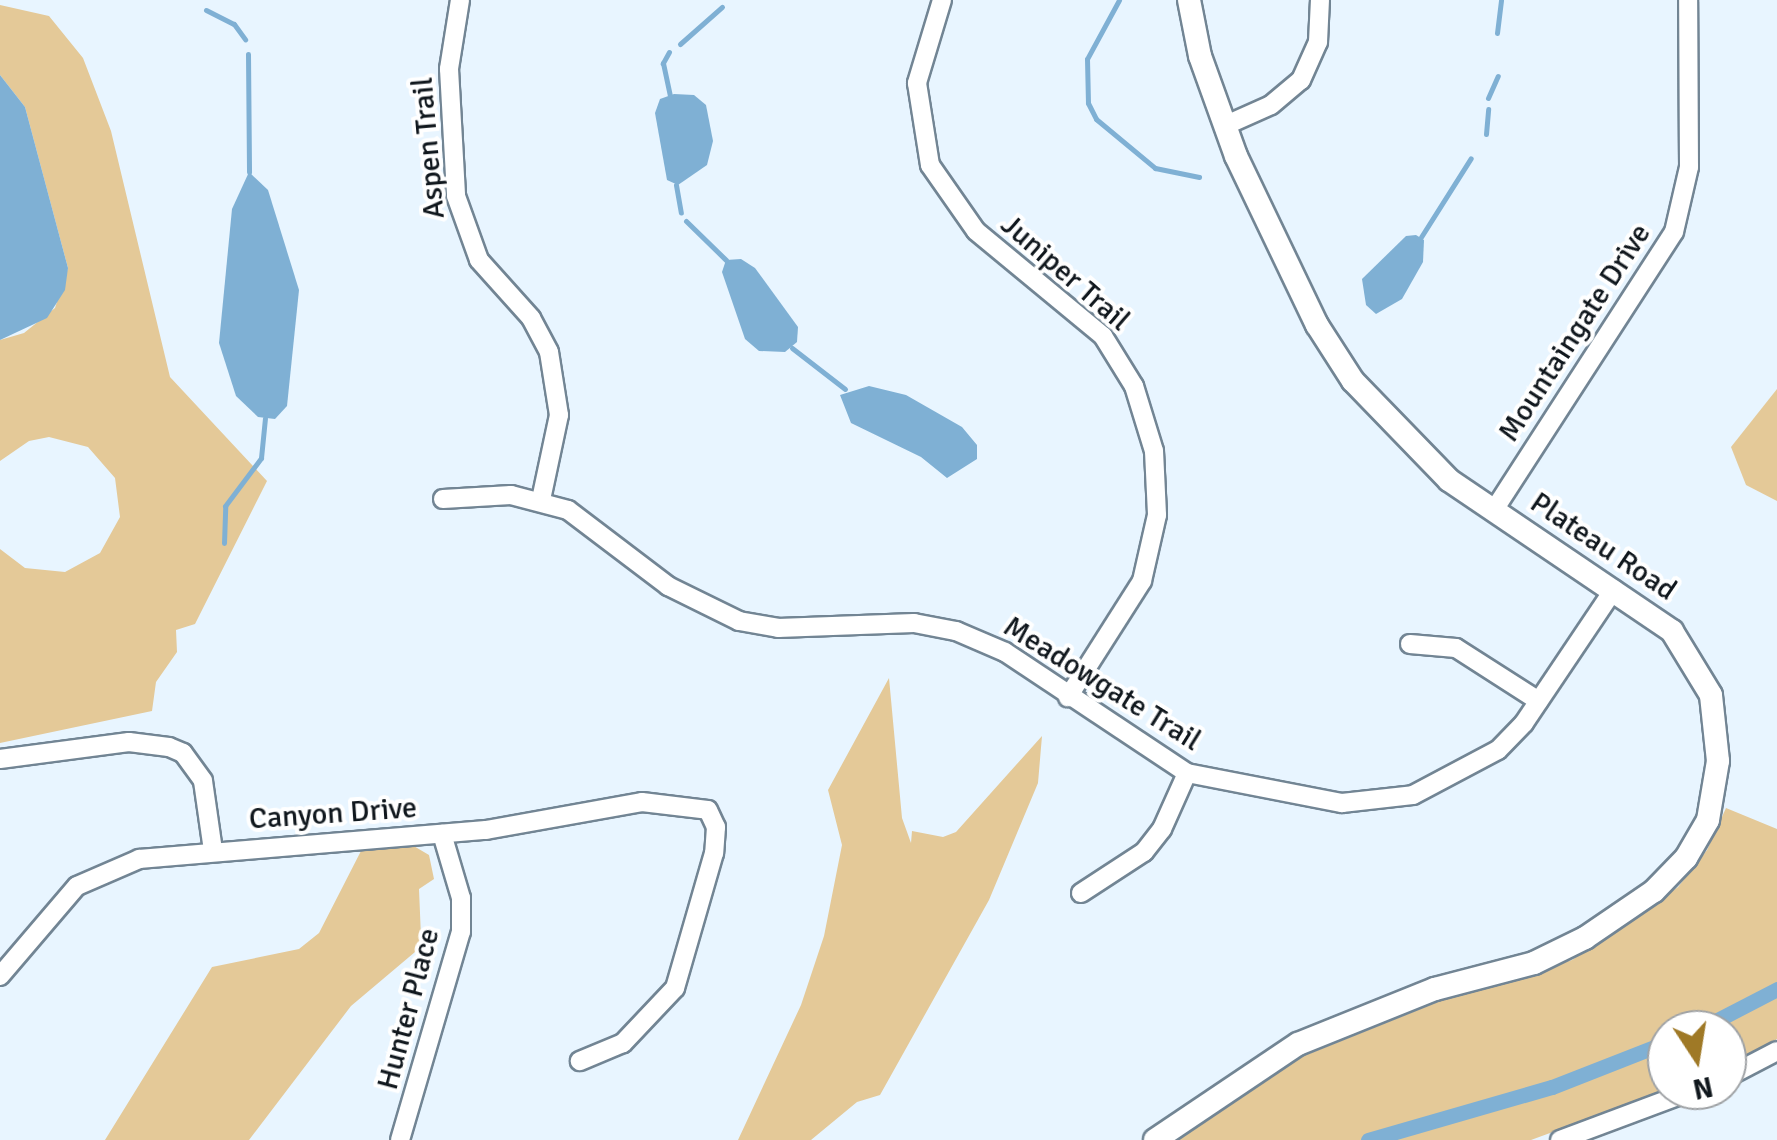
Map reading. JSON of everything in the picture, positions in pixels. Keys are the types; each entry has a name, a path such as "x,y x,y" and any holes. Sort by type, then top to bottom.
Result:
{"street":[{"name":"Aspen Trail","path":"460,0 449,69 456,196 479,260 531,318 552,363 560,415 541,500"},
{"name":"Juniper Trail","path":"942,0 918,83 920,124 934,176 976,231 1102,336 1134,386 1154,451 1156,515 1142,581 1068,697"},
{"name":"Plateau Road","path":"1155,1140 1298,1044 1434,989 1564,951 1654,891 1686,858 1716,791 1718,743 1710,695 1672,631 1422,457 1353,381 1312,314 1224,126 1189,0"},
{"path":"1224,126 1272,105 1301,80 1318,42 1320,0"},
{"name":"Mountaingate Drive","path":"1494,510 1674,232 1690,166 1688,0"},
{"name":"Meadowgate Trail","path":"444,498 475,494 541,500 582,517 668,586 723,616 778,628 896,623 956,631 1005,652 1187,773 1306,800 1389,801 1437,787 1480,763 1539,700 1614,589"},
{"path":"1410,644 1456,648 1539,700"},
{"path":"0,759 129,742 168,746 183,753 203,781 213,850"},
{"path":"1081,893 1144,852 1187,773"},
{"name":"Canyon Drive","path":"0,976 89,877 138,859 442,834 642,802 702,808 712,816 714,853 675,988 623,1043 580,1061"},
{"name":"Hunter Place","path":"400,1140 461,932 461,898 442,834"},
{"path":"1747,1066 1777,1051"},
{"path":"1560,1140 1647,1108"}],"shaded area":[{"path":"0,5 49,16 83,58 111,131 170,377 267,481 195,624 176,630 177,652 156,682 152,711 0,743 0,549 25,568 65,572 100,553 120,517 115,478 88,447 49,437 29,441 0,461 0,340 24,333 55,308 68,268 25,107 0,75"},
{"path":"1777,389 1777,501 1746,485 1731,447"},
{"path":"889,678 902,818 911,843 912,831 943,837 956,832 1042,736 1038,783 989,900 880,1095 857,1102 811,1140 738,1140 801,1005 824,936 842,845 828,790"},
{"path":"1726,808 1777,829 1777,1039 1761,1049 1747,1056 1747,1010 1647,1010 1647,1097 1531,1140 1177,1140 1291,1061 1450,997 1572,960 1678,887 1707,850"},
{"path":"412,845 429,855 434,879 419,889 421,937 415,952 351,1006 249,1140 105,1140 212,967 299,949 319,933 362,849"}],"water":[{"path":"0,75 25,107 68,268 65,290 47,318 0,340"},
{"path":"674,94 694,95 706,105 713,141 707,165 678,185 667,180 655,113 660,99"},
{"path":"249,172 268,190 299,290 287,406 275,419 258,417 236,396 219,343 232,209"},
{"path":"1416,235 1424,240 1423,262 1402,299 1376,314 1366,305 1362,279 1406,236"},
{"path":"741,259 755,268 798,327 797,342 785,352 759,351 745,339 722,272 726,260"},
{"path":"869,386 906,395 962,427 977,445 977,459 947,478 921,457 851,423 840,395"}],"waterway":[{"path":"1119,0 1087,59 1088,103 1096,119 1155,168 1199,177"},
{"path":"1497,33 1501,0"},
{"path":"680,44 722,7"},
{"path":"206,10 234,24 245,39"},
{"path":"669,52 663,63 670,95"},
{"path":"248,54 249,172"},
{"path":"1488,98 1498,76"},
{"path":"1486,134 1488,109"},
{"path":"1421,237 1471,158"},
{"path":"676,185 681,213"},
{"path":"686,221 726,260"},
{"path":"792,348 845,389"},
{"path":"224,543 225,506 261,458 265,418"},
{"path":"1737,1010 1777,989"},
{"path":"1368,1140 1552,1087 1647,1050"}]}
